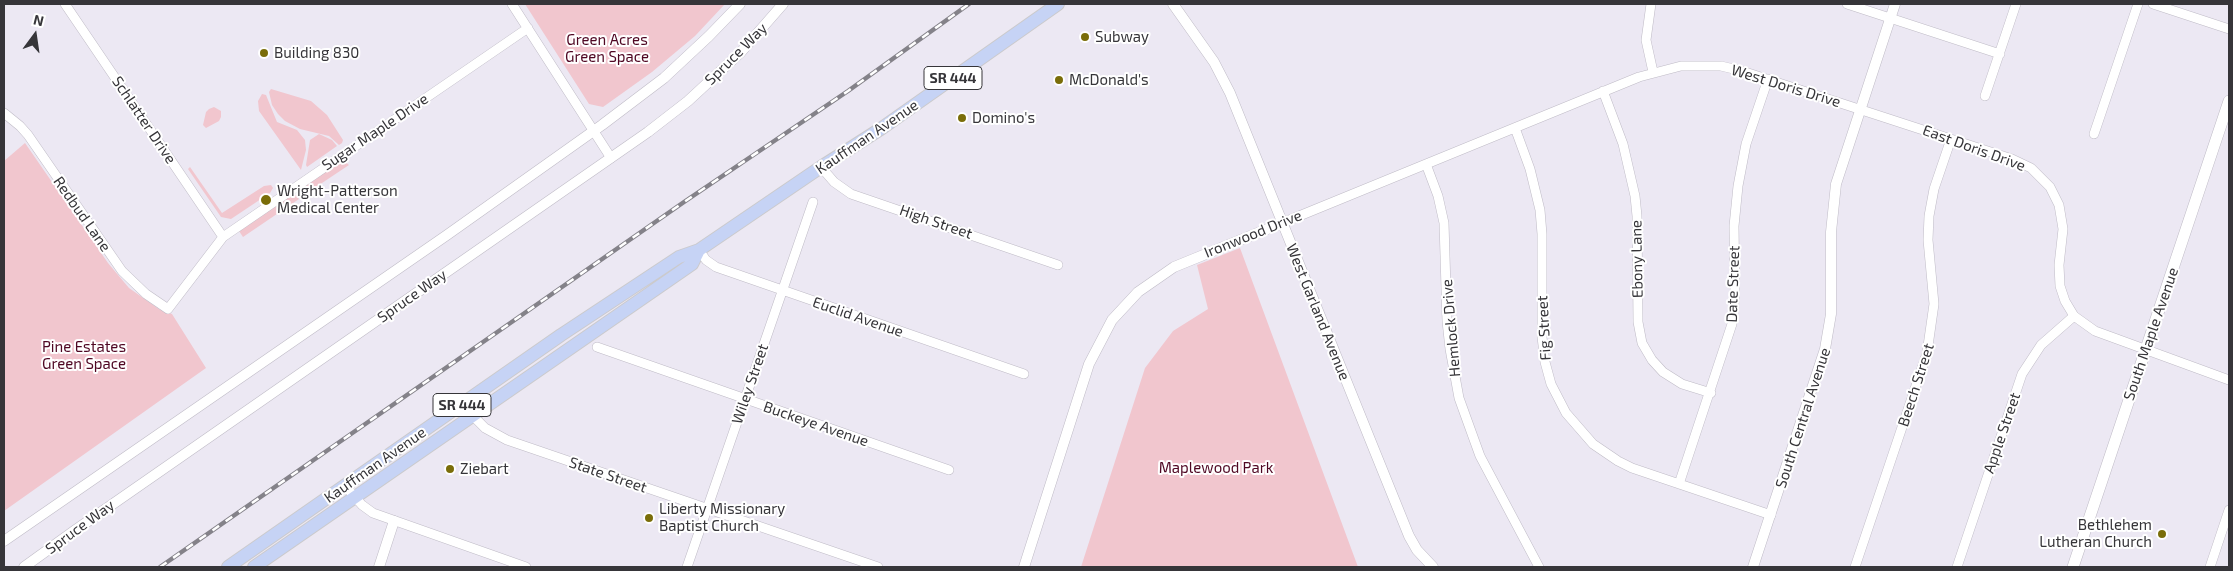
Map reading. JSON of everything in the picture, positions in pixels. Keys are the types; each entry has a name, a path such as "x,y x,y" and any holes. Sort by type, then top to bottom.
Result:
{"main road":[{"name":"Kauffman Avenue","path":"228,567 561,335 679,257 699,250 882,128 1058,4"},
{"name":"South Maple Avenue","path":"2073,567 2229,101"},
{"name":"Kauffman Avenue","path":"254,567 692,264 699,250"}],"street":[{"name":"Schlatter Drive","path":"66,4 223,237"},
{"path":"512,4 593,132 612,158"},
{"name":"Spruce Way","path":"4,541 593,132 664,78 740,4"},
{"name":"Spruce Way","path":"24,567 612,158 688,101 741,52 783,4"},
{"name":"West Garland Avenue","path":"1173,4 1214,62 1228,88 1409,536 1422,556 1433,567"},
{"path":"1651,4 1646,40 1653,72"},
{"path":"1847,4 2000,54"},
{"name":"South Central Avenue","path":"1753,567 1826,349 1831,314 1833,202 1841,166 1894,4"},
{"path":"1986,96 2016,4"},
{"path":"2094,134 2138,4"},
{"path":"2153,4 2229,29"},
{"name":"Sugar Maple Drive","path":"168,309 223,237 528,28"},
{"name":"West Doris Drive","path":"1653,72 1681,66 1710,65 1732,68 1859,109"},
{"name":"Ironwood Drive","path":"1024,567 1089,364 1112,320 1138,292 1174,267 1653,72"},
{"name":"Date Street","path":"1679,484 1729,339 1734,315 1734,226 1738,186 1746,144 1768,79"},
{"name":"Ebony Lane","path":"1604,91 1623,144 1635,196 1637,216 1638,322 1642,343 1662,372 1682,384 1711,392"},
{"name":"East Doris Drive","path":"1859,109 2022,163 2038,174 2050,188 2059,205 2063,223 2060,286 2065,301 2074,316 2095,331 2229,380"},
{"name":"Redbud Lane","path":"4,113 28,135 122,271 146,294 168,309"},
{"name":"Fig Street","path":"1515,128 1530,169 1540,210 1543,347 1547,370 1557,398 1576,428 1607,455 1632,468 1771,515"},
{"name":"Beech Street","path":"1855,567 1929,345 1934,304 1928,240 1929,216 1934,189 1950,139"},
{"name":"Hemlock Drive","path":"1426,164 1438,196 1444,223 1448,331 1459,398 1480,456 1539,567"},
{"name":"High Street","path":"821,167 834,182 851,194 1058,265"},
{"name":"Wiley Street","path":"687,567 813,202"},
{"name":"Euclid Avenue","path":"699,250 706,260 716,267 1024,374"},
{"name":"Apple Street","path":"1957,567 2022,374 2041,344 2074,316"},
{"name":"Buckeye Avenue","path":"597,347 949,470"},
{"name":"State Street","path":"462,405 485,428 506,440 878,567"},
{"path":"345,486 354,498 373,513 526,567"},
{"path":"2210,567 2228,515"},
{"path":"379,567 394,521"}],"green space":[{"name":"Green Acres Green Space","path":"525,4 725,4 695,36 652,72 603,107 589,104"},
{"path":"271,89 311,101 327,115 343,140 342,143 339,145 329,136 300,129 285,121 272,105 269,92"},
{"path":"262,94 266,95 277,122 297,130 305,140 306,150 301,170 259,111 258,101"},
{"path":"214,107 221,111 221,117 219,121 206,128 203,125 206,112"},
{"path":"319,134 332,140 337,146 307,167 310,140"},
{"name":"Pine Estates Green Space","path":"25,143 108,263 129,288 159,309 172,314 206,368 4,511 4,161"},
{"path":"343,160 349,165 301,197 299,190"},
{"path":"190,167 222,213 264,186 271,185 273,188 270,193 231,219 221,217 188,169"},
{"path":"293,194 299,199 243,237 239,231"},
{"name":"Maplewood Park","path":"1240,248 1358,567 1081,567 1145,368 1173,331 1208,309 1197,265"}],"railway":[{"path":"160,567 684,202 848,91 969,4"}],"place":[{"name":"Subway","path":"1085,37"},
{"name":"Building 830","path":"264,53"},
{"name":"McDonald's","path":"1059,80"},
{"name":"Domino's","path":"962,118"},
{"name":"Wright-Patterson Medical Center","path":"266,200"},
{"name":"Ziebart","path":"450,469"},
{"name":"Liberty Missionary Baptist Church","path":"649,518"},
{"name":"Bethlehem Lutheran Church","path":"2162,534"}]}
